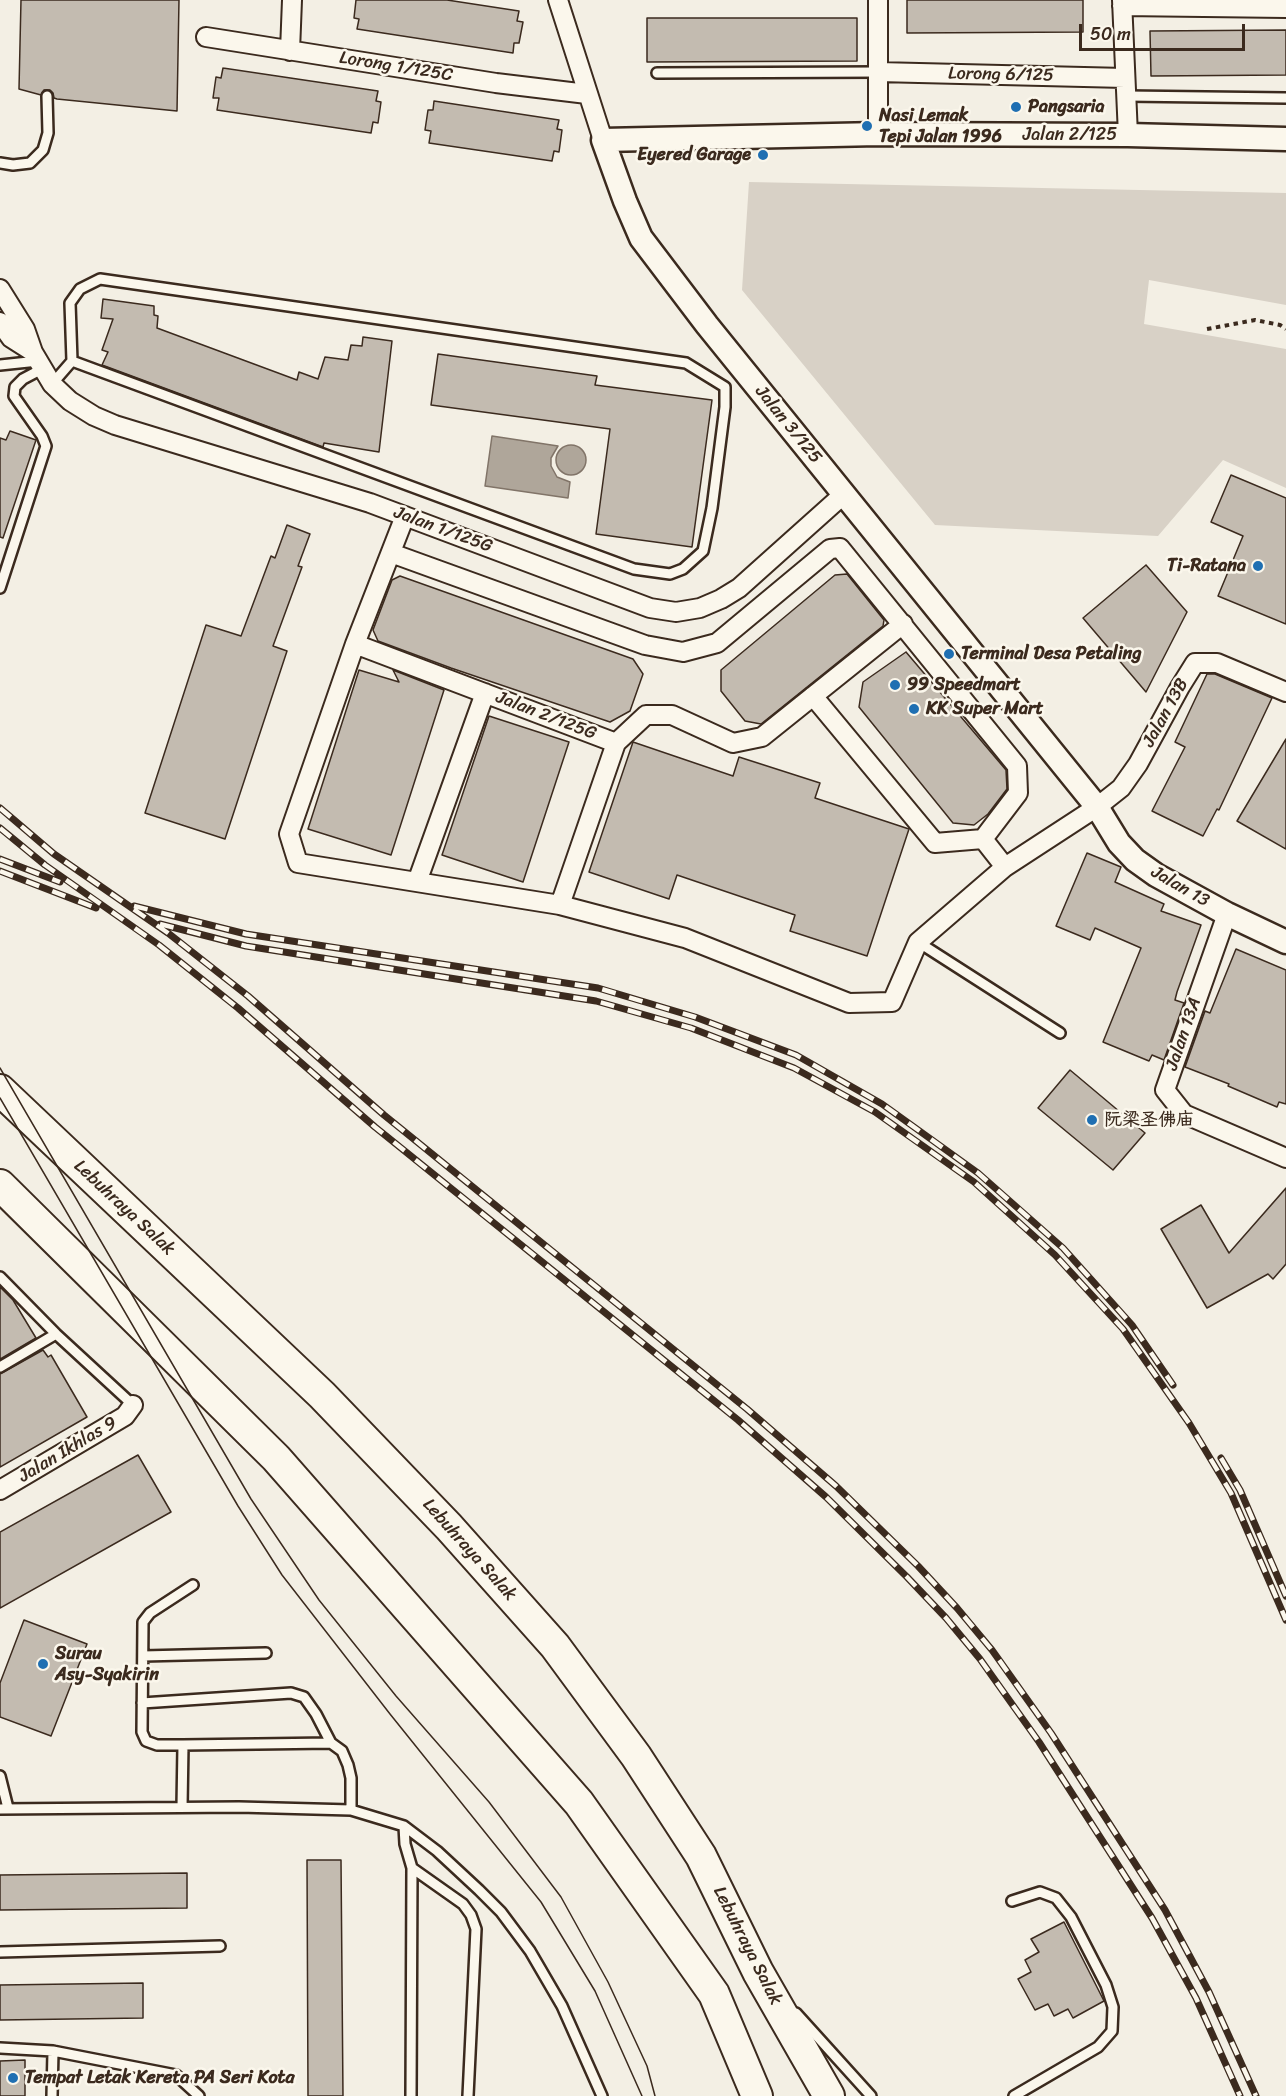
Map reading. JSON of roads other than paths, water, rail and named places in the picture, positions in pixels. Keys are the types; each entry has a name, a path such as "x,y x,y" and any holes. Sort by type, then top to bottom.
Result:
{"highway":[{"name":"Lebuhraya Salak","path":"0,1090 322,1395 449,1527 555,1646 636,1756 701,1856 758,1972 829,2096"},
{"path":"0,1185 276,1458 579,1803 714,1994 758,2096"}],"street":[{"path":"290,51 292,0"},
{"name":"Jalan 3/125","path":"558,0 603,140 641,238 707,326 1097,807"},
{"path":"878,0 878,134"},
{"path":"1128,135 1122,3 1286,8"},
{"name":"Lorong 1/125C","path":"206,38 496,83 587,94"},
{"name":"Lorong 6/125","path":"878,72 1126,87"},
{"name":"Jalan 2/125","path":"603,140 878,134 1128,135 1286,139"},
{"name":"Jalan 1/125G","path":"0,290 25,329 41,366"},
{"name":"Jalan 1/125G","path":"0,322 10,338 41,366 70,401 82,410 115,426 370,503 650,608 675,612 700,608 722,599 739,588 844,494"},
{"path":"405,516 355,644 289,834 298,863 560,905 685,938 849,1002 892,1002 918,942 1005,867 1097,807"},
{"path":"391,553 645,645 683,652 717,643 830,549 840,548 1017,766 1018,793 983,840 935,843 813,696"},
{"name":"Jalan 2/125G","path":"355,644 616,743 645,715 672,715 733,743 762,737 903,624"},
{"name":"Jalan 13B","path":"1097,807 1121,788 1138,764 1195,663 1217,663 1286,692"},
{"path":"417,882 485,693"},
{"path":"560,905 616,743"},
{"name":"Jalan 13","path":"1097,807 1119,843 1135,860 1156,875 1227,914 1286,942"},
{"path":"983,840 1005,867"},
{"name":"Jalan 13A","path":"1227,914 1165,1090 1184,1114 1286,1158"},
{"name":"Jalan Ikhlas 9","path":"0,1490 125,1416 133,1405"}],"lane":[{"path":"657,73 878,72"},
{"path":"1126,87 1286,98"},
{"path":"0,163 14,165 30,163 43,150 48,132 47,96"},
{"path":"0,365 41,366 72,361 634,569 670,574 683,569 703,551 713,497 725,407 725,387 686,363 100,279 80,289 70,303 72,361"},
{"path":"0,588 46,446 42,436 15,396 15,387 41,366"},
{"path":"918,942 1060,1033"},
{"path":"0,1277 56,1334 133,1405"},
{"path":"0,1367 56,1334"},
{"path":"194,1585 150,1613 143,1622 142,1732 146,1741 157,1744 183,1745 331,1743"},
{"path":"143,1656 266,1653"},
{"path":"142,1703 291,1693 304,1697 331,1743 342,1751 348,1765 351,1778 351,1810"},
{"path":"182,1807 183,1745"},
{"path":"0,1776 4,1809 182,1807 351,1810 404,1826 437,1851 479,1890 501,1912 530,1951 562,2006 602,2096"},
{"path":"404,1826 405,1844 412,1868 411,2096"},
{"path":"412,1868 463,1904 471,1915 476,1929 468,2096"},
{"path":"1012,1900 1040,1892 1056,1898 1071,1917 1106,1985 1113,2007 1112,2031 1098,2047 1014,2096"},
{"path":"0,1952 220,1946"},
{"path":"758,1972 871,2096"},
{"path":"0,2048 53,2051 176,2075 199,2096"},
{"path":"52,2096 53,2051"}],"tram line":[{"path":"0,1068 251,1499 319,1600 396,1696 489,1802 561,1897 608,1982 647,2066 655,2096"},
{"path":"0,1098 238,1506 282,1575 541,1902 595,1991 642,2096"}],"railway":[{"path":"0,808 54,854 168,933 248,996 384,1115 747,1409 836,1486 918,1566 992,1650 1051,1733 1165,1910 1209,1992 1256,2096"},
{"path":"0,828 45,865 159,945 238,1008 375,1127 738,1420 826,1497 907,1577 946,1618 980,1659 1039,1742 1152,1918 1196,1998 1240,2096"},
{"path":"0,859 60,882"},
{"path":"0,871 96,908"},
{"path":"134,906 246,934 598,988 695,1017 796,1055 882,1104 978,1173 1063,1248 1132,1325 1173,1385"},
{"path":"160,924 246,946 596,1001 691,1028 794,1068 875,1112 974,1182 1055,1255 1123,1329 1189,1423 1231,1493 1286,1620"},
{"path":"1221,1458 1240,1490 1286,1596"}],"place":[{"name":"Pangsaria","path":"1016,107"},
{"name":"Nasi Lemak Tepi Jalan 1996","path":"867,126"},
{"name":"Eyered Garage","path":"763,155"},
{"name":"Ti-Ratana","path":"1258,566"},
{"name":"Terminal Desa Petaling","path":"949,654"},
{"name":"99 Speedmart","path":"895,685"},
{"name":"KK Super Mart","path":"914,709"},
{"name":"阮梁圣佛庙","path":"1092,1120"},
{"name":"Surau Asy-Syakirin","path":"43,1664"},
{"name":"Tempat Letak Kereta PA Seri Kota","path":"13,2078"}]}
